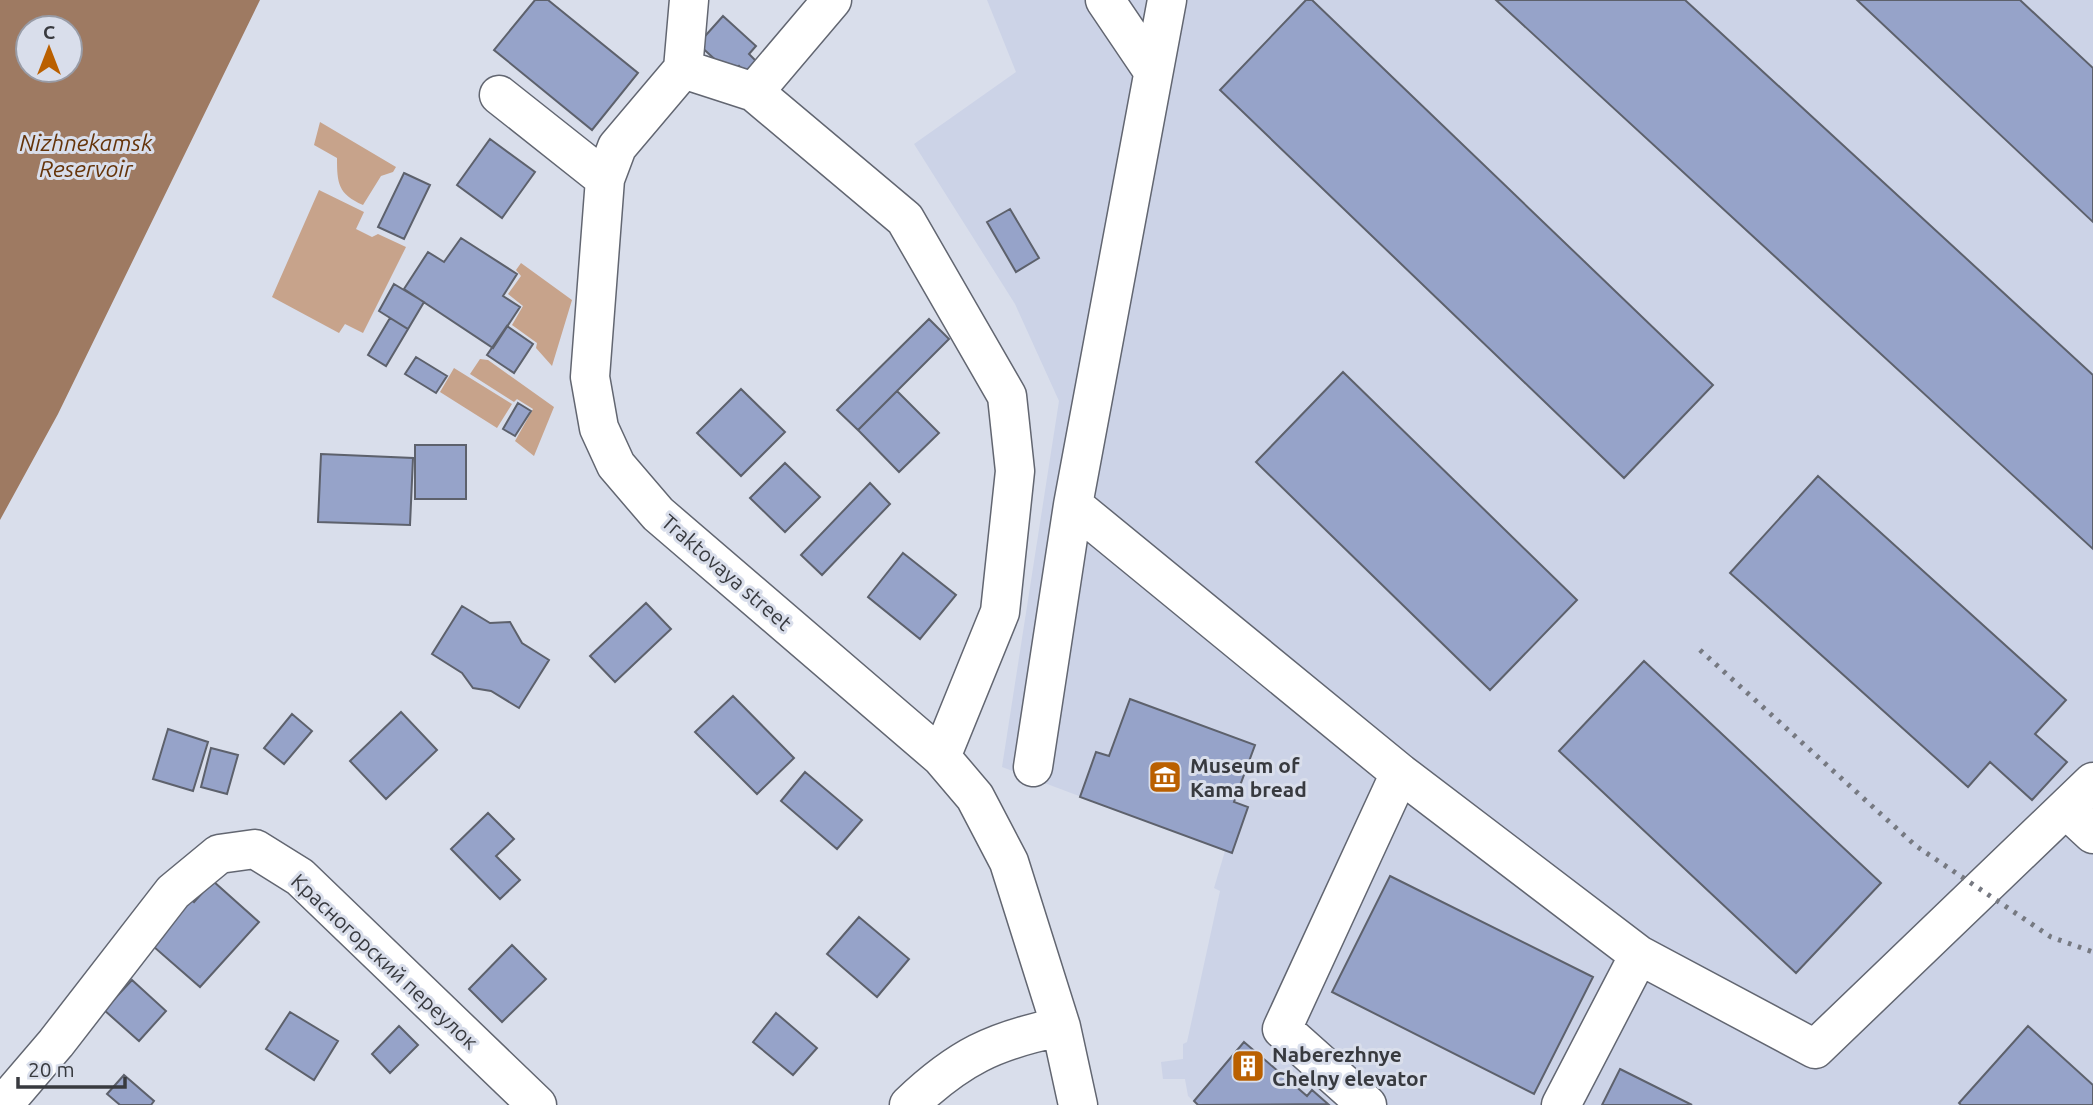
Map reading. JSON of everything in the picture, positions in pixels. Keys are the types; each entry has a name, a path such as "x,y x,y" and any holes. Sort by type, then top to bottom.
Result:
{"street":[{"path":"689,0 683,69 754,92 905,219 1007,396 1015,471 1000,612 941,757"},
{"path":"754,92 832,0"},
{"path":"1105,0 1153,71"},
{"path":"1033,767 1073,505 1167,0"},
{"name":"Traktovaya street","path":"683,69 617,147 605,179 590,377 599,429 616,465 659,514 941,757 975,797 1009,862 1061,1027 1078,1105"},
{"path":"499,95 605,179"},
{"path":"1073,505 1400,773 1639,955 1815,1049 2079,822 2093,782"},
{"path":"1367,1105 1282,1029 1400,773"},
{"name":"Красногорский переулок","path":"3,1105 56,1043 173,892 219,854 256,849 299,877 537,1105"},
{"path":"1561,1105 1639,955"},
{"path":"909,1105 939,1076 990,1045 1061,1027"}],"shaded area":[{"path":"987,0 2093,0 2093,1105 1198,1105 1188,1096 1185,1079 1163,1079 1161,1062 1183,1059 1183,1044 1187,1042 1220,891 1214,888 1225,851 1002,767 1059,401 1015,304 914,144 1016,72"},
{"path":"320,122 396,167 393,172 381,176 363,205 348,197 341,187 337,158 314,145"},
{"path":"319,190 364,212 356,229 372,237 378,234 406,247 363,333 345,324 339,333 272,297"},
{"path":"521,263 572,300 552,366 536,348 537,343 512,325 523,306 508,294 521,276 516,270"},
{"path":"480,359 488,360 554,407 534,456 515,441 533,409 517,399 514,402 470,374"},
{"path":"454,368 512,404 497,428 440,392"}],"water":[{"name":"Nizhnekamsk Reservoir","path":"0,0 260,0 58,414 0,520"}],"building":[{"path":"535,0 548,0 638,73 592,130 494,50"},
{"path":"1306,0 1312,0 1713,385 1624,478 1220,90"},
{"path":"1496,0 1685,0 2093,375 2093,549"},
{"path":"1857,0 2020,0 2093,68 2093,222"},
{"path":"723,16 756,46 749,54 756,61 745,72 739,66 731,74 698,44"},
{"path":"490,139 535,172 502,218 457,185"},
{"path":"404,173 430,185 404,239 378,227"},
{"path":"1010,209 1039,258 1016,272 987,222"},
{"path":"461,238 517,274 503,296 520,307 493,348 404,289 428,252 444,262"},
{"path":"394,284 424,302 408,329 379,311"},
{"path":"390,318 408,329 386,366 368,355"},
{"path":"929,319 949,339 858,430 837,410"},
{"path":"507,326 533,344 514,373 487,355"},
{"path":"416,357 447,376 436,393 405,374"},
{"path":"1343,372 1577,600 1490,690 1256,462"},
{"path":"741,389 785,432 741,476 697,433"},
{"path":"897,391 939,433 899,472 858,430"},
{"path":"518,403 531,411 515,436 503,429"},
{"path":"415,445 466,445 466,499 415,499"},
{"path":"321,454 413,458 410,525 318,522"},
{"path":"785,463 820,497 785,532 750,498"},
{"path":"1818,476 2066,700 2035,734 2067,762 2032,800 1990,762 1968,787 1730,573"},
{"path":"870,483 890,504 822,575 801,555"},
{"path":"903,553 956,595 920,639 868,597"},
{"path":"646,603 671,629 615,682 590,656"},
{"path":"462,606 490,623 510,622 522,643 549,660 519,708 491,691 473,688 462,673 432,654"},
{"path":"1644,661 1881,883 1796,973 1559,751"},
{"path":"733,696 794,758 757,794 695,732"},
{"name":"Museum of Kama bread","path":"1130,699 1255,745 1234,802 1248,807 1232,853 1080,797 1096,752 1109,756"},
{"path":"401,712 437,750 386,799 350,761"},
{"path":"292,714 312,731 284,764 264,748"},
{"path":"168,729 208,742 193,791 153,779"},
{"path":"211,748 238,755 227,794 201,787"},
{"path":"805,772 862,820 837,849 781,801"},
{"path":"488,813 514,839 496,856 520,880 500,899 451,849"},
{"path":"1390,876 1593,977 1534,1094 1332,992"},
{"path":"213,881 259,922 200,987 154,947 164,935 153,925 182,892 194,902"},
{"path":"859,917 909,959 877,997 827,954"},
{"path":"512,945 546,979 502,1022 469,989"},
{"path":"132,980 166,1011 139,1041 104,1010"},
{"path":"290,1012 338,1041 314,1080 266,1049"},
{"path":"776,1013 817,1048 793,1075 753,1042"},
{"path":"399,1026 418,1045 390,1073 372,1054"},
{"path":"2028,1026 2093,1085 2093,1105 1961,1105 1959,1103"},
{"name":"Naberezhnye Chelny elevator","path":"1244,1042 1307,1096 1312,1090 1328,1104 1198,1105 1194,1101"},
{"path":"1620,1069 1692,1105 1602,1105"},
{"path":"124,1075 154,1101 151,1105 120,1105 107,1094"}],"railway":[{"path":"1700,650 1916,846 2051,937 2093,952"}],"place":[{"name":"Museum of Kama bread","path":"1165,777"},
{"name":"Naberezhnye Chelny elevator","path":"1248,1066"}]}
